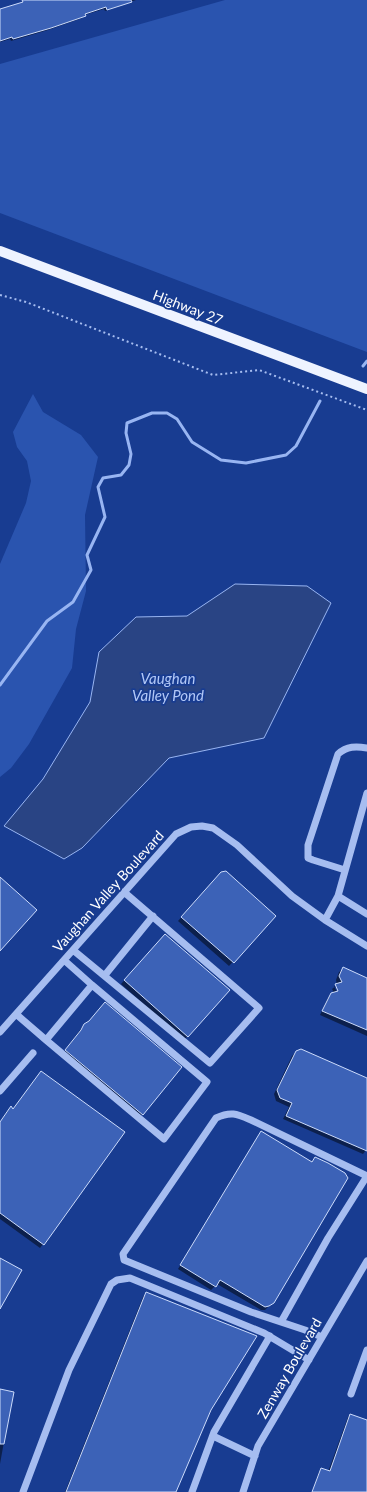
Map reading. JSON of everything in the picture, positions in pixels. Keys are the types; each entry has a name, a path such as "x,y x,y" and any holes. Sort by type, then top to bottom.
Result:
{"main road":[{"name":"Highway 27","path":"0,251 367,388"}],"street":[{"path":"345,870 308,858 308,845 338,754 346,748 367,748"},
{"path":"325,920 338,896 367,793"},
{"name":"Vaughan Valley Boulevard","path":"0,1032 176,834 191,827 202,826 212,828 237,845 292,896 325,920 367,946"},
{"path":"73,950 210,1063 259,1008 124,892"},
{"path":"338,896 367,914"},
{"path":"105,975 153,916"},
{"path":"16,1014 164,1139 207,1082 64,960"},
{"path":"46,1040 92,985"},
{"path":"0,1091 33,1053"},
{"path":"281,1322 328,1238 367,1176 251,1120 234,1113 223,1115 216,1118 123,1254 124,1260 251,1312 322,1338"},
{"name":"Zenway Boulevard","path":"243,1492 258,1446 367,1261"},
{"path":"24,1492 69,1370 112,1284 117,1280 130,1278 270,1336 309,1360"},
{"path":"192,1492 212,1436 270,1336"},
{"path":"352,1394 367,1350"},
{"path":"212,1436 255,1456"}],"path":[{"path":"0,295 26,302 213,375 259,370 367,410"}],"shaded area":[{"path":"225,0 367,0 367,352 0,213 0,64"},
{"path":"33,394 43,412 81,435 98,457 85,515 86,591 76,629 72,668 29,744 11,768 0,777 0,564 26,503 31,481 27,461 17,447 13,432"}],"water":[{"name":"Vaughan Valley Pond","path":"235,584 307,586 331,603 264,738 169,758 82,848 64,859 4,826 43,779 90,702 99,652 136,617 187,616"}],"building":[{"path":"22,0 131,0 132,2 107,10 106,7 85,14 86,16 51,28 13,39 12,37 0,41 0,9 23,2"},
{"path":"226,871 276,916 234,963 181,917 221,872"},
{"path":"0,877 37,910 0,951"},
{"path":"165,934 230,990 188,1037 124,980"},
{"path":"343,967 367,978 367,1030 322,1011 331,993 338,991 335,984 342,982 339,976"},
{"path":"105,1002 182,1067 143,1115 65,1050 84,1024 89,1021"},
{"path":"301,1049 367,1078 367,1151 286,1116 292,1103 280,1098 277,1090 296,1051"},
{"path":"41,1071 125,1132 44,1245 0,1213 0,1122 11,1106 13,1109"},
{"path":"261,1131 312,1162 315,1157 328,1163 345,1173 348,1178 274,1303 265,1307 220,1280 216,1287 180,1265"},
{"path":"0,1258 22,1270 0,1309"},
{"path":"146,1292 257,1336 211,1410 176,1492 66,1492"},
{"path":"0,1389 14,1392 4,1444 0,1444"},
{"path":"350,1414 367,1420 367,1492 312,1492 321,1468 330,1471"}],"waterway":[{"path":"363,366 367,361"},
{"path":"0,685 47,621 73,602 91,570 87,555 105,517 98,487 103,478 121,475 129,465 131,454 126,433 127,423 152,413 167,413 177,419 192,442 221,460 246,463 286,455 296,446 320,401"}]}
